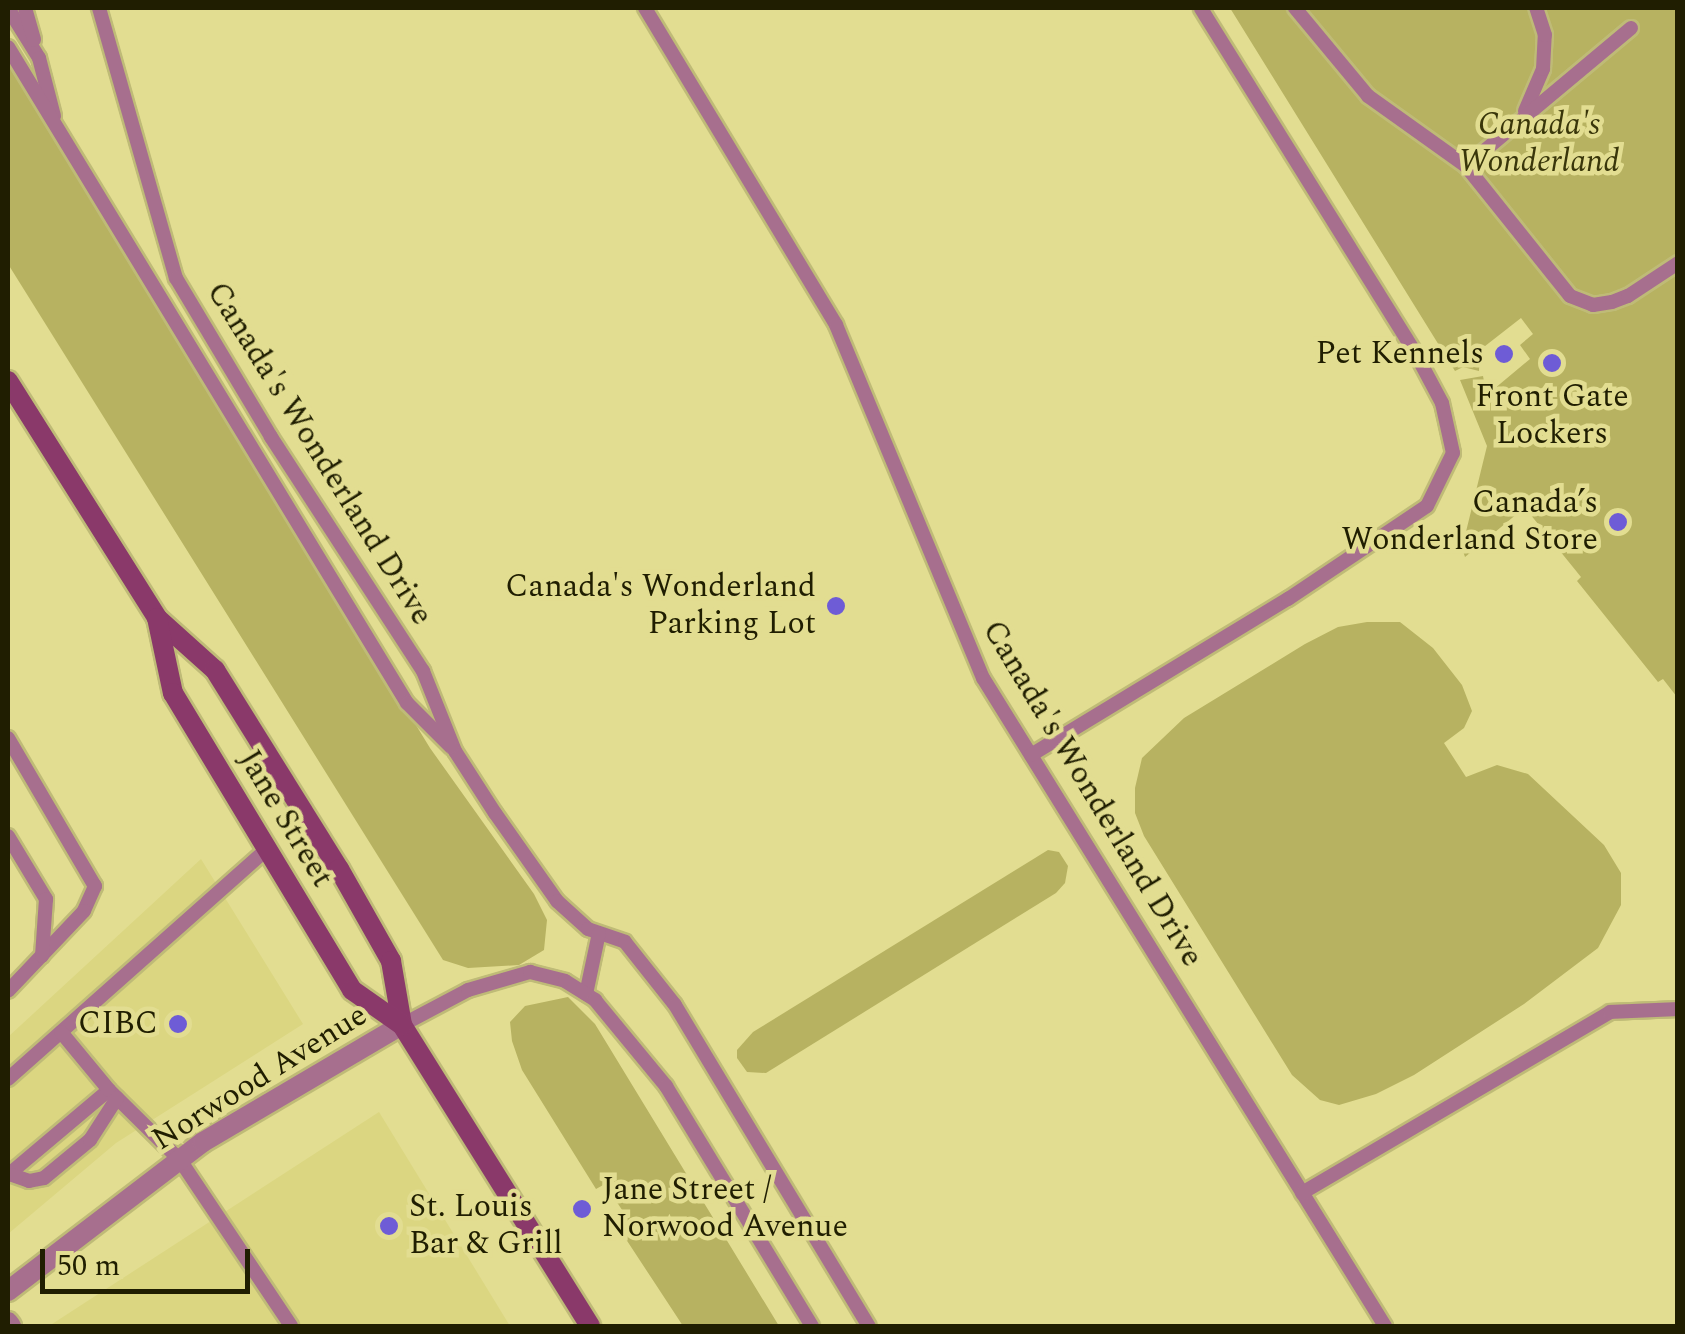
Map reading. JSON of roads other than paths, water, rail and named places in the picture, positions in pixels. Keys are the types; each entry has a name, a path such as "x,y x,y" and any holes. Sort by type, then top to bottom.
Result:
{"main road":[{"name":"Jane Street","path":"8,381 157,618 215,670 338,869 391,962 402,1025 590,1326"},
{"name":"Jane Street","path":"157,618 173,693 352,990 402,1025"}],"street":[{"name":"Norwood Avenue","path":"8,1291 180,1160 402,1025"}],"lane":[{"path":"8,8 39,58"},
{"path":"25,8 58,131"},
{"name":"Canada's Wonderland Drive","path":"99,8 176,278 271,437 423,671 455,751 557,900 599,933 624,942 675,1006 869,1326"},
{"name":"Canada's Wonderland Drive","path":"645,8 836,325 982,678 1386,1326"},
{"path":"1031,756 1288,599 1427,506 1453,453 1442,403 1416,354 1201,8"},
{"path":"1294,8 1368,96 1466,166 1570,296 1593,305 1612,302 1678,263"},
{"path":"1523,117 1543,70 1544,35 1536,8"},
{"path":"1466,166 1631,28"},
{"path":"8,48 408,703 455,751"},
{"path":"8,738 95,886 84,911 8,991"},
{"path":"8,836 46,900 42,956"},
{"path":"8,1079 268,849"},
{"path":"586,994 599,933"},
{"path":"402,1025 468,990 530,972 565,980 596,1000 666,1086 812,1326"},
{"path":"1302,1192 1610,1012 1678,1009"},
{"path":"61,1032 113,1094 180,1160 291,1326"},
{"path":"10,1175 113,1094"},
{"path":"10,1175 29,1181 54,1170 90,1140 113,1094"}],"place":[{"name":"Pet Kennels","path":"1504,354"},
{"name":"Front Gate Lockers","path":"1552,363"},
{"name":"Canada’s Wonderland Store","path":"1618,522"},
{"name":"Canada's Wonderland Parking Lot","path":"836,606"},
{"name":"CIBC","path":"178,1024"},
{"name":"Jane Street / Norwood Avenue","path":"582,1209"},
{"name":"St. Louis Bar & Grill","path":"389,1226"}],"park label":[{"name":"Canada's Wonderland","path":"1539,144"}]}
